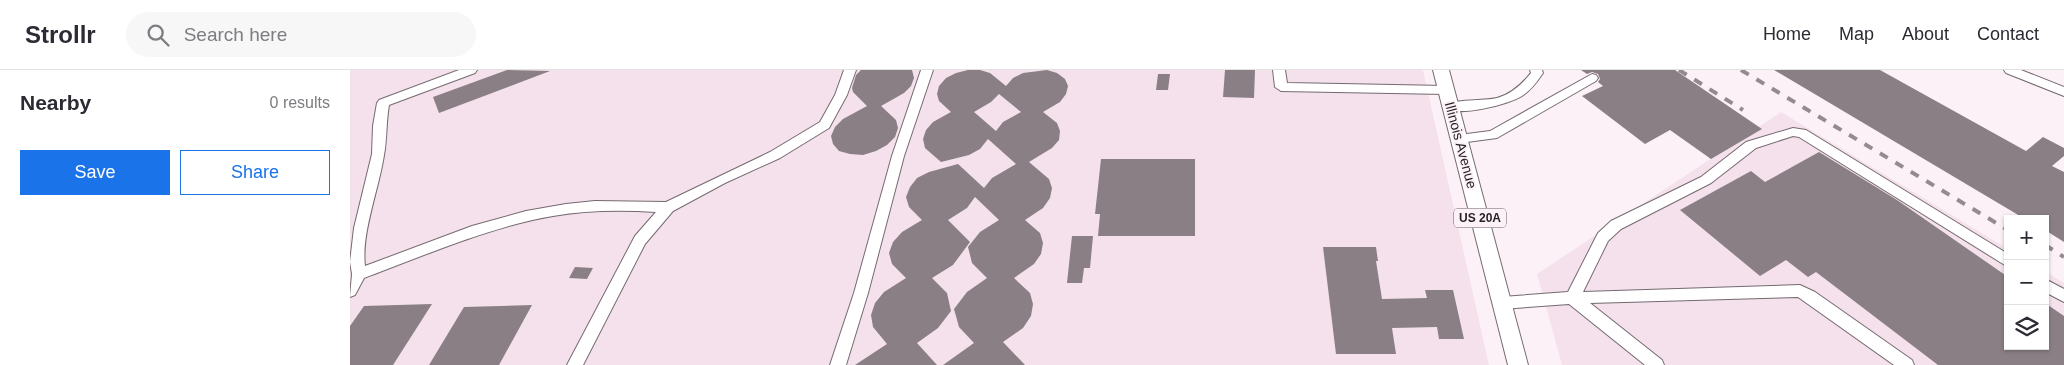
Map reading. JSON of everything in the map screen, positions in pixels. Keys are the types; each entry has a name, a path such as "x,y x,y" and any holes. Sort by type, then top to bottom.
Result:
{"main road":[{"name":"Illinois Avenue","path":"1441,70 1518,365"}],"lane":[{"path":"360,274 357,263 361,228 378,154 379,126 383,103 471,70"},
{"path":"575,365 640,240 668,207 720,180 775,155 826,125 850,70"},
{"path":"838,365 862,293 898,156 926,70"},
{"path":"1280,70 1281,87 1448,98 1487,105 1511,98 1531,83 1538,73 1536,70"},
{"path":"2010,70 2064,92"},
{"path":"1459,139 1493,135 1592,78"},
{"path":"1572,298 1603,237 1616,225 1706,180 1751,145 1793,132 1802,133 2006,260"},
{"path":"350,291 360,274 500,222 543,212 608,205 668,207"},
{"path":"2049,287 2064,296"},
{"path":"1502,303 1572,298 1800,291 1810,296 1906,365"},
{"path":"1572,298 1656,365"}],"shaded area":[{"path":"350,70 1423,70 1489,365 350,365"},
{"path":"1781,112 2004,247 2004,350 2049,350 2049,274 2064,283 2064,365 1562,365 1537,274"}],"building":[{"path":"507,70 550,71 439,113 433,97"},
{"path":"861,70 912,70 914,78 911,86 904,93 881,106 896,120 898,128 895,137 887,145 863,155 839,151 833,144 831,136 835,127 843,119 867,106 853,92 852,88 856,75"},
{"path":"980,70 990,73 1006,86 1013,78 1023,73 1047,70 1057,73 1065,79 1068,86 1066,94 1060,102 1043,112 1057,123 1060,131 1059,140 1052,148 1029,162 1049,179 1052,188 1050,198 1043,208 1025,220 1040,233 1043,243 1041,254 1034,264 1014,278 1030,293 1033,304 1031,316 1023,328 1003,342 1025,365 943,365 974,343 959,327 954,309 967,292 987,278 972,263 968,247 980,232 999,220 975,197 967,208 948,220 970,242 953,265 932,278 947,293 951,311 938,328 917,343 937,365 855,365 887,344 873,327 871,315 875,303 884,292 906,278 892,264 889,253 893,242 902,232 922,220 909,207 906,197 910,187 917,178 929,172 958,164 984,188 992,178 1016,164 988,139 980,149 969,155 941,162 925,148 923,139 926,130 933,122 951,112 939,101 937,94 939,86 946,78 956,73","holes":["999,94 1021,112 1003,122 996,131 974,112 991,102"]},
{"path":"1225,70 1255,70 1254,98 1223,97"},
{"path":"1581,70 1675,70 1762,129 1711,159 1670,130 1645,144 1582,96 1603,86 1598,82 1600,79 1598,74 1592,72 1587,74"},
{"path":"1774,70 1880,70 2026,151 2043,137 2064,148 2064,156 2052,166 2064,172 2064,242 2049,233 2049,215 2018,215"},
{"path":"1158,74 1170,74 1168,90 1156,90"},
{"path":"1819,152 1897,200 2004,274 2004,350 2049,350 2049,306 2064,316 2064,365 1938,365 1816,272 1808,277 1786,260 1760,276 1680,210 1751,171 1765,182"},
{"path":"1101,159 1195,159 1195,236 1098,236 1100,214 1095,214"},
{"path":"1072,236 1093,236 1090,268 1084,268 1082,283 1067,283"},
{"path":"1323,247 1376,247 1378,261 1376,261 1382,299 1427,298 1425,290 1453,290 1464,339 1439,339 1437,327 1392,328 1396,354 1336,354"},
{"path":"575,267 593,268 587,279 569,278"},
{"path":"432,304 393,365 350,365 350,326 364,306"},
{"path":"532,305 499,365 429,365 464,307"}],"railway":[{"path":"1679,70 1743,110"},
{"path":"1741,70 2004,228"},
{"path":"2049,248 2064,257"}]}
